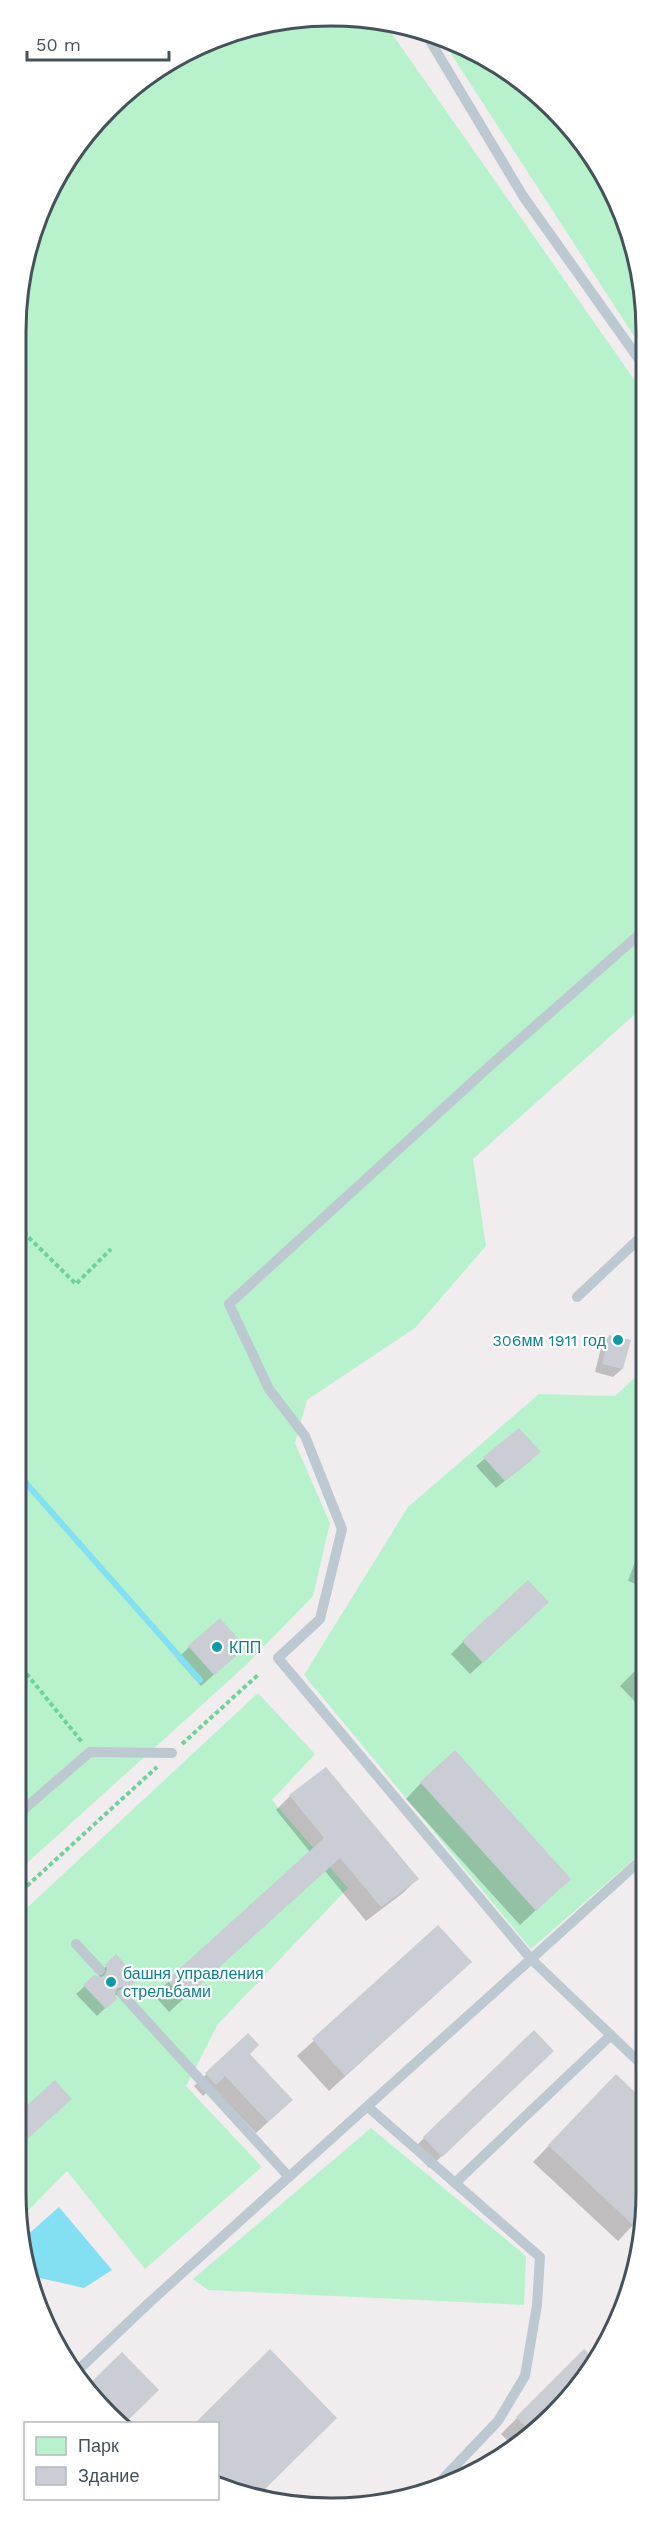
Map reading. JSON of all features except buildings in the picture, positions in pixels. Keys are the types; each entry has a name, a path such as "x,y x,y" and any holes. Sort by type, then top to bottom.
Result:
{"lane":[{"path":"431,43 523,196 636,355"},
{"path":"636,937 492,1064 229,1304 269,1389 305,1436 342,1529 320,1619 278,1658 531,1959 636,2059"},
{"path":"577,1297 636,1242"},
{"path":"26,1807 90,1752 172,1753"},
{"path":"81,2368 151,2301 636,1864"},
{"path":"76,1944 100,1970"},
{"path":"122,1994 289,2177"},
{"path":"455,2183 611,2035"},
{"path":"368,2107 540,2257 537,2305 525,2376 498,2421 446,2475"}],"path":[{"path":"26,1235 76,1284 111,1249"},
{"path":"26,1673 90,1752"},
{"path":"26,1887 259,1674"}],"green space":[{"path":"350,26 390,31 636,382 636,1013 473,1159 486,1246 415,1328 307,1400 295,1443 330,1523 313,1596 245,1666 26,1864 26,311 36,252 57,196 77,161 101,129 129,101 178,66 232,42 291,28"},
{"path":"448,50 483,66 532,101 560,129 584,161 604,196 625,252 633,291 636,339"},
{"path":"636,1377 636,1857 531,1949 304,1675 408,1507 539,1394 615,1396"},
{"path":"258,1693 315,1754 272,1800 348,1888 218,2024 186,2086 262,2167 145,2269 67,2171 26,2213 26,1909"},
{"path":"371,2128 526,2256 524,2305 208,2290 193,2279"}],"water":[{"path":"59,2207 112,2270 84,2288 38,2278 28,2234"}],"waterway":[{"path":"26,1483 200,1680"}],"place":[{"name":"306мм 1911 год","path":"618,1340"},
{"name":"КПП","path":"217,1647"},
{"name":"башня управления стрельбами","path":"111,1982"}]}
